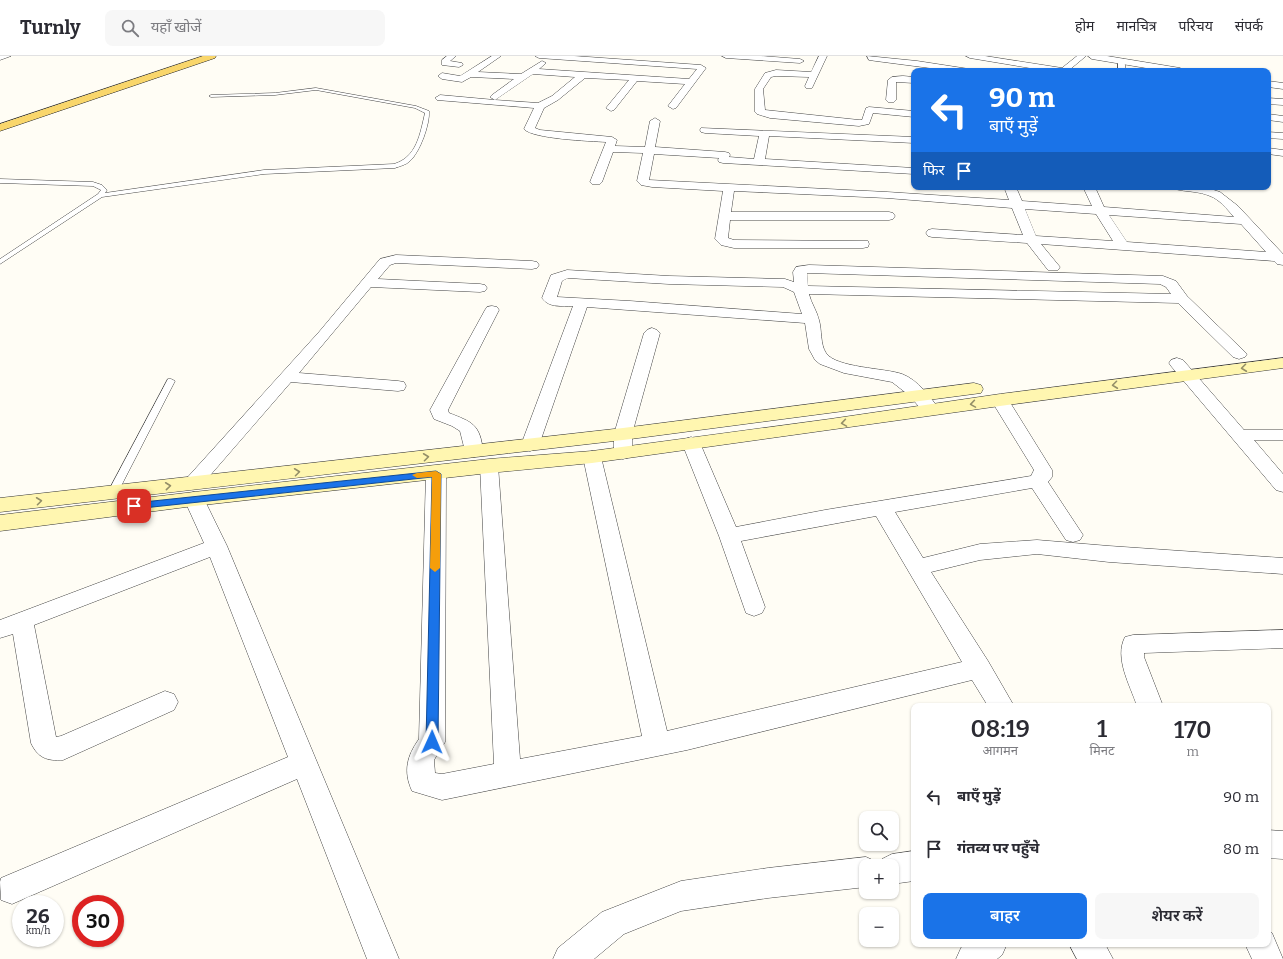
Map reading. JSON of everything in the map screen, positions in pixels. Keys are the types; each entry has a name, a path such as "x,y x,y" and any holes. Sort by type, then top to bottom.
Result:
{"main road":[{"path":"0,128 212,56"},
{"path":"0,505 113,492 194,491 436,474 530,445 691,443 830,425 926,403 1000,400 1182,369 1239,354 1283,349"},
{"path":"0,523 194,491 482,459 592,457 623,443 1182,369 1283,363"}],"street":[{"path":"0,58 7,56"},
{"path":"452,56 446,60 445,63 479,67"},
{"path":"497,56 450,87 438,97 540,106 555,98 583,75"},
{"path":"539,56 702,66 692,82 672,106"},
{"path":"495,97 552,56"},
{"path":"726,56 821,59 809,86"},
{"path":"871,56 872,58 876,59 950,68"},
{"path":"970,56 1045,68"},
{"path":"1067,68 1080,56 1121,61"},
{"path":"1092,56 1159,68"},
{"path":"1121,61 1122,68"},
{"path":"459,65 442,76 522,78"},
{"path":"531,70 692,82"},
{"path":"814,75 768,74 759,89 760,112 770,115 859,123 866,122 868,111 875,110"},
{"path":"611,108 635,78"},
{"path":"891,100 892,80 903,78 911,79"},
{"path":"1271,84 1283,86"},
{"path":"1271,101 1283,102"},
{"path":"540,106 529,129 532,131 546,134 612,140 596,182"},
{"path":"859,109 911,114"},
{"path":"1271,117 1283,119"},
{"path":"656,121 642,181 645,183 887,195 1245,221"},
{"path":"705,130 911,140"},
{"path":"759,162 765,134"},
{"path":"1271,134 1283,136"},
{"path":"609,149 649,150 759,162 911,171"},
{"path":"1271,151 1283,153"},
{"path":"729,188 721,239 726,242 734,244 863,244"},
{"path":"1011,190 1031,239 1053,267"},
{"path":"1091,190 1100,211 1123,246"},
{"path":"1203,190 1218,195 1245,221 1280,260"},
{"path":"724,216 889,216"},
{"path":"932,234 1031,239 1280,260"},
{"path":"383,959 194,491 287,377 385,262 396,259 532,265"},
{"path":"926,403 906,383 897,378 831,364 821,357 817,349 811,319 802,299 801,270 817,269 1156,278 1171,284 1182,299 1239,354"},
{"path":"811,319 553,301 549,299 556,278 567,274 669,280 780,281 801,290 1064,295 1182,299"},
{"path":"368,283 480,288"},
{"path":"530,445 582,302"},
{"path":"492,310 439,410 440,415 444,418 464,425 470,429 482,459 508,774"},
{"path":"623,443 652,333"},
{"path":"1182,369 1283,486"},
{"path":"287,377 398,386"},
{"path":"729,536 823,517 1037,481 1042,477 1043,470 1000,400"},
{"path":"1239,435 1283,434"},
{"path":"691,443 729,536 754,607"},
{"path":"592,457 658,745"},
{"path":"436,474 432,742 421,758 422,782 442,787 658,745 979,668"},
{"path":"1037,481 1073,536"},
{"path":"882,508 1000,703"},
{"path":"165,702 63,748 51,749 44,743 11,624 216,546"},
{"path":"918,568 980,552 1037,547 1109,554 1283,566"},
{"path":"1149,703 1132,657 1133,644 1283,639"},
{"path":"12,889 304,763"},
{"path":"1271,844 1283,845"},
{"path":"899,868 911,866"},
{"path":"569,959 613,923 681,896 768,883 859,873"},
{"path":"972,959 987,947"},
{"path":"1087,947 1097,959"},
{"path":"1262,947 1268,959"}],"lane":[{"path":"100,195 264,172 395,166 406,162 413,154 422,133 427,112 416,107 316,89 275,94 211,96"},
{"path":"0,181 93,184 103,188 103,192 100,195 0,262"},
{"path":"113,492 171,381"}],"slow traffic":[{"path":"417,475 436,474 435,568"}],"route":[{"path":"134,506 436,474 432,742"}]}
